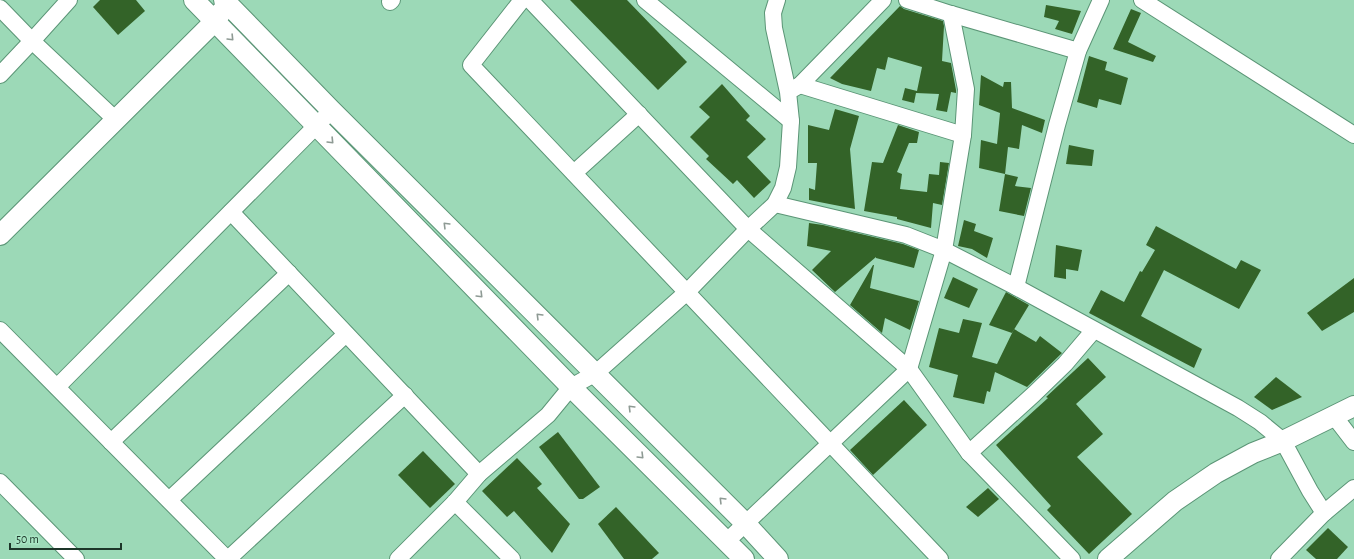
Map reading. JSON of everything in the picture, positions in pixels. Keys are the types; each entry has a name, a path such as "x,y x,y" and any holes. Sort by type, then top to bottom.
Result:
{"street":[{"path":"0,75 69,0"},
{"path":"194,0 571,387 744,559"},
{"path":"522,0 471,65 940,559"},
{"path":"530,0 748,229 909,370 969,454 1072,559"},
{"path":"645,0 790,121"},
{"path":"398,559 455,502 479,474 548,415 571,387 596,373 687,292 748,229 775,204 783,188 788,168 790,121 794,89 774,28 773,13 777,0"},
{"path":"794,89 883,0"},
{"path":"907,0 1078,51"},
{"path":"1016,287 1057,125 1078,51 1101,0"},
{"path":"1142,0 1354,136"},
{"path":"0,235 215,21 228,1 331,110 596,373 745,523 778,559"},
{"path":"0,8 32,41 116,120"},
{"path":"727,541 909,370 944,250 963,135 966,89 951,14"},
{"path":"794,89 963,135"},
{"path":"57,387 317,126 331,110"},
{"path":"574,173 639,114"},
{"path":"775,204 906,236 944,250 1016,287 1238,408 1260,422 1283,441 1310,491 1324,513"},
{"path":"231,212 479,474"},
{"path":"460,274 479,257"},
{"path":"111,442 289,273"},
{"path":"0,330 227,559 405,395"},
{"path":"969,454 1065,364 1094,330"},
{"path":"169,500 346,334"},
{"path":"1108,559 1175,501 1216,473 1253,453 1283,441 1354,406"},
{"path":"1334,416 1354,442"},
{"path":"0,482 76,559"},
{"path":"1286,556 1324,513 1354,488"},
{"path":"455,502 512,559"}],"building":[{"path":"100,0 136,0 145,11 118,35 93,7"},
{"path":"570,0 627,0 687,62 658,90"},
{"path":"1046,5 1081,11 1072,34 1055,29 1059,21 1044,17"},
{"path":"900,6 904,9 943,21 942,61 951,63 956,90 956,93 951,92 947,112 936,110 939,94 916,93 914,103 902,100 905,88 917,91 922,67 888,57 885,70 877,68 871,91 842,84 830,78"},
{"path":"1131,9 1141,13 1128,42 1156,56 1153,62 1113,49"},
{"path":"1089,56 1107,62 1105,70 1128,78 1121,105 1099,99 1097,108 1077,102"},
{"path":"981,75 1003,87 1004,82 1011,82 1012,108 1045,120 1042,133 1022,125 1019,149 1008,147 1005,174 979,168 981,140 997,144 1000,113 979,105"},
{"path":"722,84 750,116 746,120 766,139 747,157 771,182 754,198 737,180 733,184 706,159 709,156 690,137 710,117 699,107"},
{"path":"835,109 859,116 850,149 855,209 809,200 809,188 815,190 817,163 808,163 808,125 829,130"},
{"path":"898,125 919,132 917,143 909,143 897,172 902,174 900,189 927,192 929,174 939,175 940,162 949,163 942,205 933,203 931,228 897,219 897,217 864,211 872,162 883,163"},
{"path":"1069,145 1094,150 1092,166 1066,164"},
{"path":"1005,174 1018,177 1015,186 1031,188 1024,216 999,211"},
{"path":"964,220 976,224 974,231 993,238 987,258 972,249 958,246"},
{"path":"809,223 903,244 919,250 914,268 876,257 835,292 812,270 831,251 807,246"},
{"path":"1156,226 1236,269 1241,260 1261,270 1239,309 1164,270 1141,316 1202,349 1194,368 1089,313 1101,290 1124,302 1140,271 1142,272 1155,250 1146,245"},
{"path":"1056,245 1082,250 1078,271 1066,269 1066,279 1054,277"},
{"path":"873,265 870,288 919,301 910,330 885,318 882,333 850,305"},
{"path":"953,277 978,289 969,308 944,298"},
{"path":"1354,278 1354,312 1322,331 1307,313"},
{"path":"1006,292 1029,305 1012,333 989,325"},
{"path":"963,319 982,323 972,357 997,364 1014,329 1036,342 1040,336 1062,353 1027,387 995,372 990,392 987,391 984,404 953,397 958,375 929,367 939,328 959,333"},
{"path":"1088,358 1106,377 1076,404 1103,434 1077,457 1132,514 1089,554 1047,510 1051,506 996,445 1048,398 1046,397"},
{"path":"1276,377 1302,397 1272,410 1254,397"},
{"path":"904,400 927,425 873,475 850,450"},
{"path":"558,432 600,487 583,499 579,499 539,447"},
{"path":"423,451 455,484 430,508 398,475"},
{"path":"517,458 542,484 537,488 570,524 552,553 514,511 507,517 482,491"},
{"path":"988,488 999,499 978,517 966,507"},
{"path":"616,507 659,553 652,559 624,559 598,524"},
{"path":"1328,528 1348,547 1337,559 1316,559 1306,550"}]}
